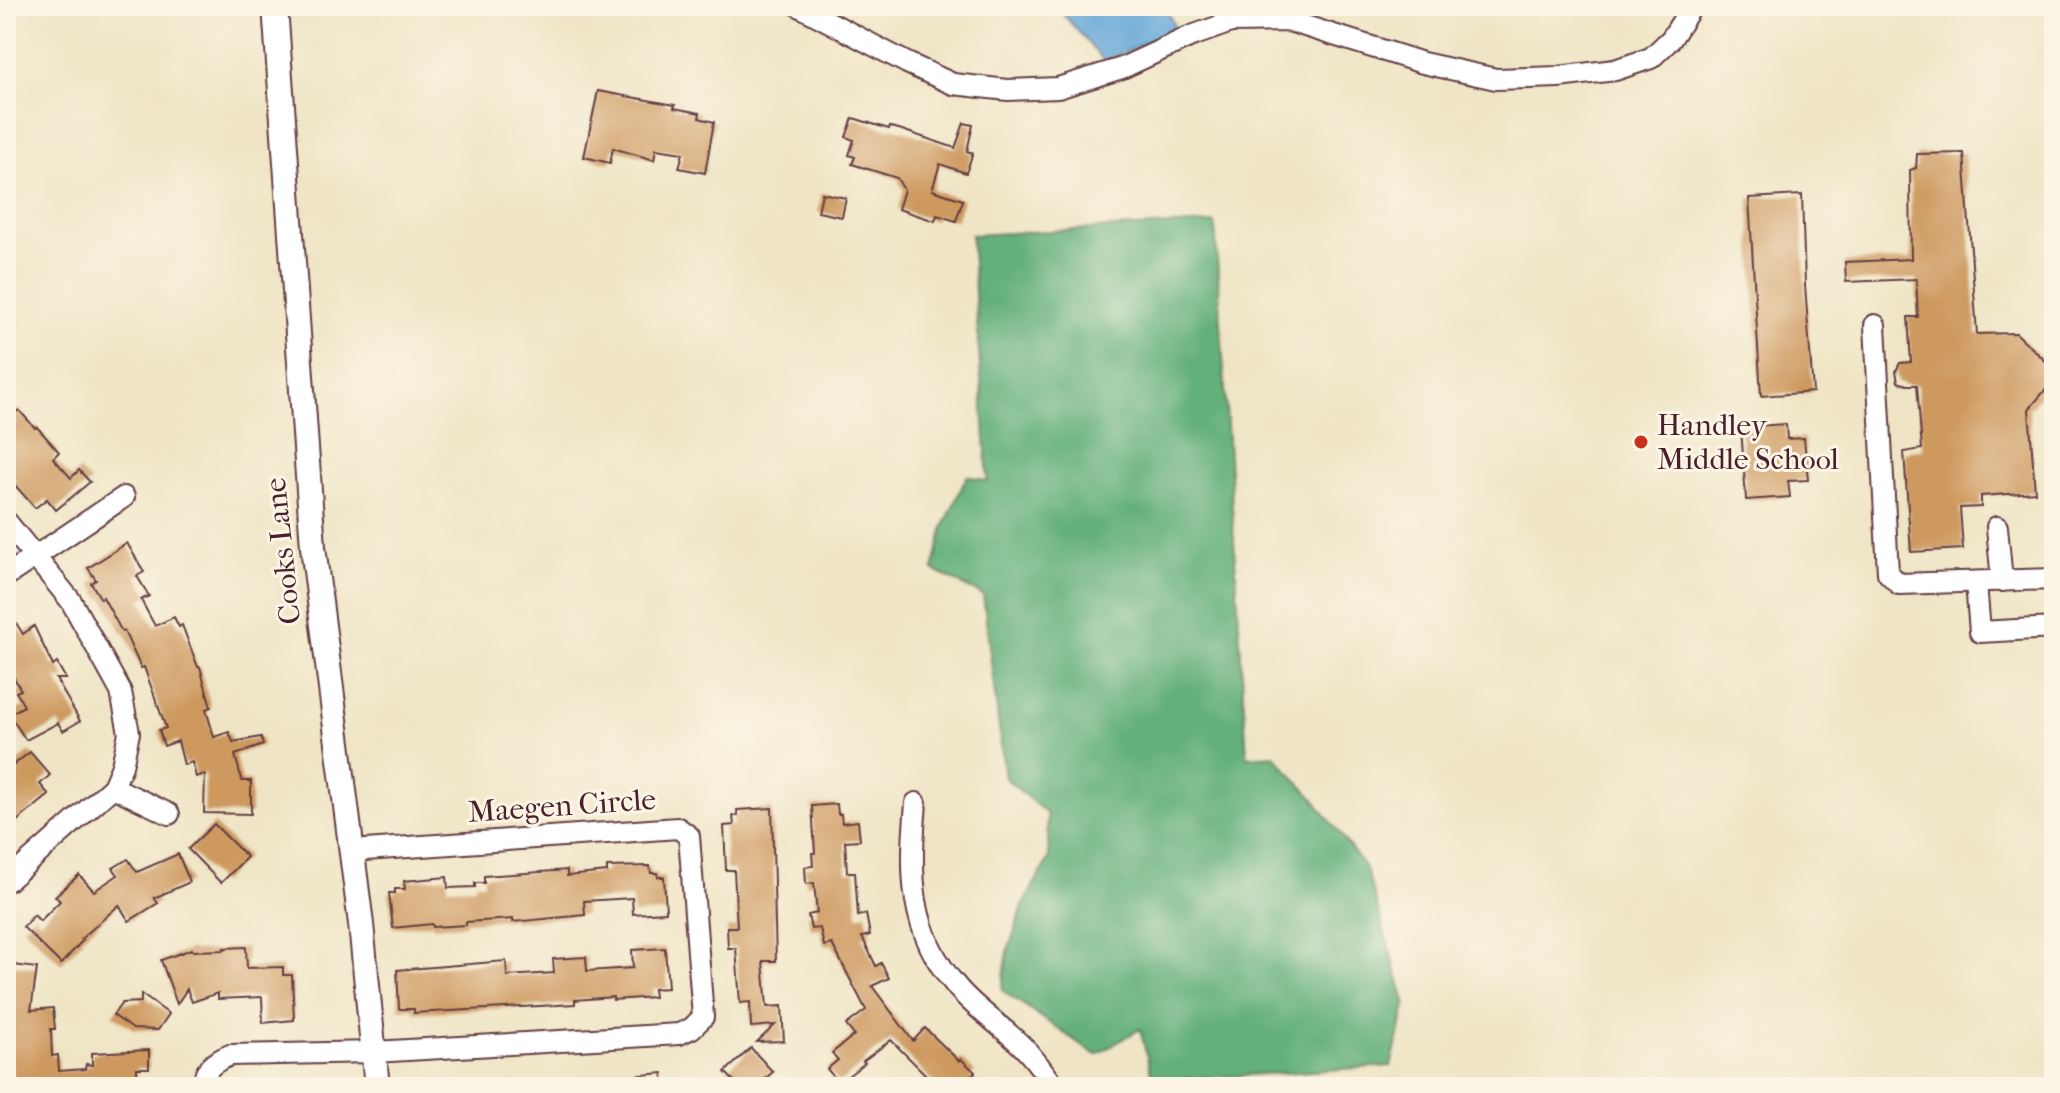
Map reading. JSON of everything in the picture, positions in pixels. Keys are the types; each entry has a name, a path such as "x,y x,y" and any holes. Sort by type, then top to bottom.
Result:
{"main road":[{"name":"Cooks Lane","path":"275,6 313,547 377,1087"}],"street":[{"path":"799,6 953,84 1008,90 1058,88 1122,68 1231,14 1289,21 1423,63 1496,79 1558,77 1615,70 1651,58 1671,39 1692,6"},
{"path":"1875,325 1888,573 1899,584 2054,579"},
{"path":"6,576 124,497"},
{"path":"6,521 71,601 121,692 129,733 122,766 113,787 6,882"},
{"path":"1997,527 2002,581"},
{"path":"1976,583 1980,632 2054,628"},
{"path":"113,787 169,814"},
{"path":"916,803 911,859 917,913 929,945 957,987 1026,1050 1055,1087"},
{"name":"Maegen Circle","path":"204,1087 204,1077 212,1063 230,1055 374,1052 679,1034 692,1028 703,1017 689,836 678,828 351,851"}],"green space":[{"path":"1215,223 1247,757 1274,755 1313,798 1366,869 1406,1005 1391,1066 1153,1081 1140,1029 1096,1055 1002,990 1008,951 1024,903 1049,858 1047,814 1005,778 983,595 933,570 944,526 967,476 988,481 971,235"}],"water":[{"path":"1056,6 1165,6 1176,30 1104,61"}],"building":[{"path":"598,91 675,105 674,108 700,113 699,118 714,122 705,173 679,168 683,153 656,149 654,160 613,148 610,163 584,157"},
{"path":"853,118 899,129 955,148 964,123 973,125 967,151 973,153 966,173 940,164 932,190 963,200 956,221 937,215 935,221 898,209 904,190 897,178 852,164 855,157 849,155 854,140 846,137"},
{"path":"1964,153 1977,334 2016,333 2053,368 2054,380 2029,409 2035,492 1981,496 1981,507 1960,508 1963,549 1911,552 1904,452 1922,449 1917,385 1898,382 1896,371 1900,363 1911,362 1908,317 1918,317 1916,279 1846,282 1845,262 1911,259 1910,170 1916,168 1917,154"},
{"path":"822,193 846,198 842,217 818,212"},
{"path":"1802,195 1813,392 1761,396 1749,198"},
{"path":"6,402 16,412 19,410 59,452 53,458 71,478 79,470 90,482 56,510 47,499 35,508 6,475"},
{"path":"1786,424 1787,439 1804,438 1808,480 1788,481 1790,497 1746,500 1741,427"},
{"path":"127,543 144,572 137,576 149,596 141,600 155,626 174,617 179,627 182,625 200,667 211,707 206,709 214,737 229,732 233,742 261,737 263,745 235,755 242,781 251,781 251,814 204,813 205,774 196,777 192,762 184,765 178,741 164,746 159,730 166,728 144,667 141,668 124,631 91,583 96,580 88,568"},
{"path":"6,607 23,634 34,626 53,666 57,663 66,679 56,679 80,721 63,731 58,723 26,740 9,714 24,706 16,692 21,690 6,664"},
{"path":"30,752 50,775 40,784 49,795 6,830 6,771"},
{"path":"837,804 842,823 858,821 860,840 845,841 847,872 855,872 858,916 866,914 870,935 862,937 876,966 881,963 889,978 872,986 913,1041 925,1028 975,1072 970,1077 980,1087 938,1087 891,1040 839,1083 827,1069 838,1060 832,1053 854,1035 846,1025 866,1010 832,944 824,946 820,928 811,929 808,915 817,913 814,883 806,884 805,867 813,866 812,853 815,853 812,806"},
{"path":"772,808 776,961 763,961 767,1007 782,1006 784,1041 757,1042 775,1025 751,1027 750,1002 740,1003 736,948 728,948 727,927 737,927 734,870 726,870 724,826 734,825 733,816 738,816 737,810"},
{"path":"214,824 247,857 221,883 188,849"},
{"path":"178,854 190,882 154,898 158,903 129,921 119,905 81,939 61,964 23,927 34,915 40,921 60,901 55,896 79,875 94,891 118,875 113,868 128,859 137,872"},
{"path":"650,866 651,873 664,877 666,912 633,914 632,898 584,901 585,915 393,928 389,893 395,893 395,889 405,889 404,881 447,877 448,888 475,887 475,883 484,883 484,876 567,870 567,876 607,872 607,867"},
{"path":"246,947 247,968 283,967 283,975 292,975 294,1020 263,1023 262,997 218,999 218,993 192,1002 187,989 177,1004 161,960 192,949"},
{"path":"665,948 668,988 653,989 654,997 613,1000 613,997 575,1000 575,1004 414,1013 414,1009 399,1009 397,970 506,961 507,976 554,973 553,959 586,957 587,971 633,968 632,950"},
{"path":"6,964 37,968 31,1010 53,1008 55,1029 51,1029 52,1056 58,1055 59,1071 85,1069 86,1064 92,1065 92,1053 149,1050 149,1068 137,1068 137,1083 62,1082 62,1086 13,1087 10,1044 6,1045"},
{"path":"141,994 169,1014 158,1030 133,1029 113,1015 122,1003 141,1002"},
{"path":"751,1048 773,1072 766,1078 766,1087 740,1087 725,1072"},
{"path":"663,1073 664,1087 619,1087 619,1077"}],"place":[{"name":"Handley Middle School","path":"1641,442"}]}
